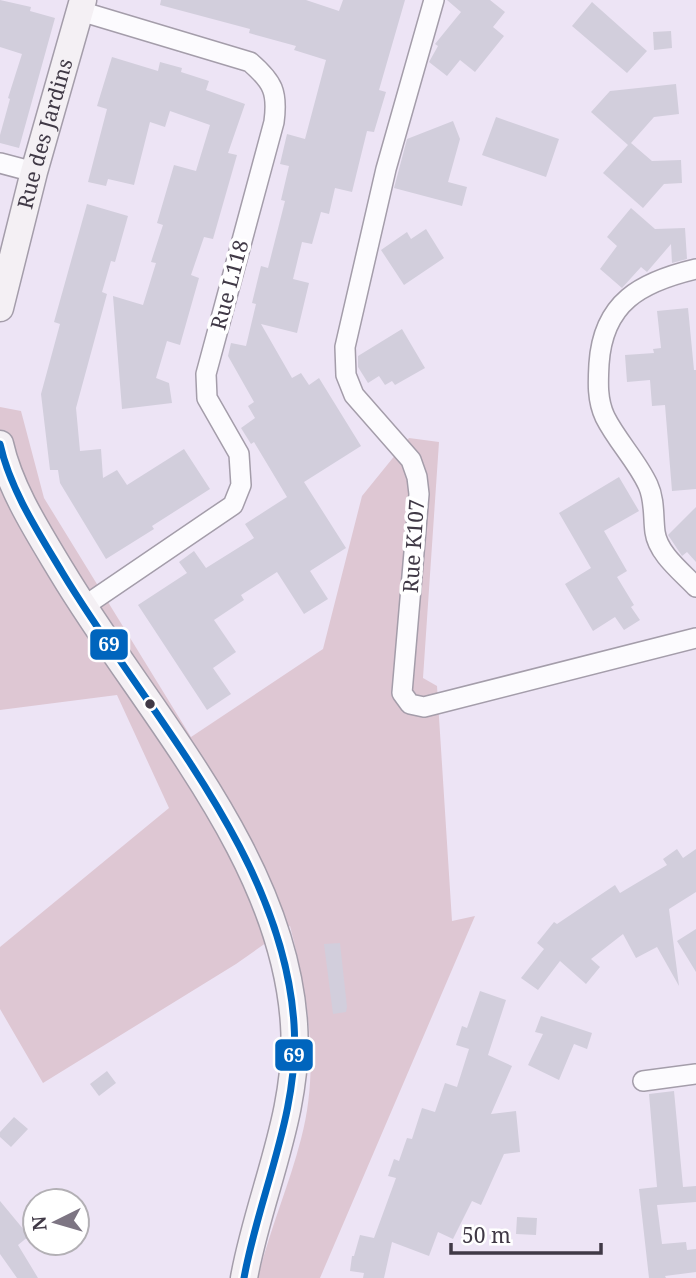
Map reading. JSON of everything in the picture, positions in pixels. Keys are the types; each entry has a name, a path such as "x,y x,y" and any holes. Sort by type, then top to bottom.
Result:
{"main road":[{"name":"Rue des Jardins","path":"0,308 34,172 82,6"},
{"path":"0,444 4,461 24,506 83,607 182,750 233,835 261,888 276,929 289,979 295,1026 293,1077 283,1132 249,1250 244,1278"}],"street":[{"name":"Rue K107","path":"434,0 386,169 345,347 346,375 354,395 411,460 417,477 419,494 402,693 410,704 424,707 696,638"},
{"name":"Rue L118","path":"82,6 250,62 269,79 277,101 274,122 206,374 207,398 239,454 241,485 233,505 83,607"},
{"path":"0,163 34,172"},
{"path":"696,269 663,277 635,292 618,307 605,329 600,351 599,399 605,417 649,486 655,535 661,549 696,587"},
{"path":"643,1081 696,1074"}],"shaded area":[{"path":"0,407 21,411 44,498 191,737 323,649 362,496 409,438 439,442 423,678 437,686 452,921 475,916 320,1278 258,1278 301,1139 310,1086 311,1059 306,1005 290,926 236,964 43,1083 0,1009 0,947 169,808 117,695 0,710"}],"building":[{"path":"0,0 31,7 30,11 55,18 19,148 0,143 10,99 8,98 22,54 0,47"},
{"path":"161,0 306,0 339,11 343,0 405,0 379,90 386,92 374,132 367,131 352,192 335,188 329,214 321,212 312,244 302,242 293,279 309,283 297,333 261,324 292,378 301,373 309,385 319,378 361,446 304,482 346,548 310,571 328,599 304,614 277,572 241,595 244,600 214,620 236,652 213,668 231,694 207,710 138,605 187,573 179,562 194,551 206,568 254,538 245,524 287,497 254,442 251,444 241,428 255,418 248,406 254,402 228,356 231,343 246,346 261,266 268,268 285,201 281,200 289,166 280,164 287,134 305,139 326,60 294,50 296,46 249,33 250,29 160,5"},
{"path":"447,0 490,0 505,12 493,27 504,36 475,72 460,60 447,76 429,62 438,46 435,44 461,12"},
{"path":"592,2 647,51 627,73 572,26"},
{"path":"671,31 672,48 654,50 653,32"},
{"path":"112,57 158,71 160,62 182,68 181,72 209,81 206,90 245,104 228,153 237,155 213,239 204,237 191,275 199,278 180,345 167,341 156,378 169,383 172,403 122,409 113,296 143,305 156,263 151,262 163,225 157,223 174,165 196,171 210,125 170,111 165,127 150,122 134,185 108,179 106,186 88,182 107,109 97,106"},
{"path":"676,84 679,114 654,117 631,143 652,161 681,160 682,183 664,184 643,208 603,173 628,145 591,112 610,91"},
{"path":"496,117 559,139 546,177 482,155"},
{"path":"453,121 460,139 448,182 467,187 462,206 394,188 407,139"},
{"path":"87,204 128,216 115,262 111,261 102,292 107,294 76,408 80,451 101,449 103,478 117,470 127,485 184,449 210,489 106,559 60,483 58,470 50,470 41,394 60,324 54,322"},
{"path":"631,208 655,229 685,228 687,259 672,263 671,244 647,272 641,267 622,288 600,269 617,246 607,237"},
{"path":"426,229 444,258 404,285 381,250 407,232 411,239"},
{"path":"688,308 696,370 696,489 672,491 665,405 652,406 650,380 627,382 625,355 654,353 653,349 661,348 657,311"},
{"path":"402,329 425,368 395,385 392,381 385,385 379,376 368,383 358,367 358,356"},
{"path":"619,477 639,511 604,531 627,571 617,577 640,620 624,630 615,617 593,631 565,584 591,568 559,513"},
{"path":"696,507 696,562 687,552 682,556 668,535"},
{"path":"677,849 683,858 696,849 696,892 669,909 679,986 657,947 636,958 623,934 591,959 600,967 586,984 560,961 538,990 521,978 544,949 537,943 554,922 557,924 615,885 620,893 667,865 663,859"},
{"path":"696,929 696,972 677,941"},
{"path":"340,943 347,1007 346,1012 333,1014 324,944"},
{"path":"480,991 506,1000 488,1055 512,1066 491,1114 516,1111 520,1152 504,1154 481,1205 472,1201 453,1239 438,1232 429,1256 392,1242 384,1278 363,1278 364,1273 350,1271 360,1235 374,1238 396,1178 388,1176 394,1159 399,1161 407,1138 412,1139 422,1108 435,1112 445,1083 457,1087 469,1049 456,1045 462,1026 467,1028"},
{"path":"541,1016 592,1033 587,1049 574,1044 559,1080 528,1065 543,1034 535,1032"},
{"path":"107,1071 116,1083 99,1096 90,1084"},
{"path":"674,1091 683,1187 696,1186 696,1202 657,1205 662,1244 686,1242 687,1250 696,1249 696,1272 665,1276 666,1278 649,1278 639,1189 657,1187 649,1094"},
{"path":"14,1117 28,1129 11,1147 0,1137 0,1132"},
{"path":"0,1201 21,1226 21,1243 18,1245 21,1257 25,1257 38,1278 17,1278 0,1254"},
{"path":"517,1217 537,1218 536,1235 516,1234"}],"transit line":[{"name":"69","path":"0,444 18,494 62,572 205,787 238,844 265,902 284,962 294,1024 291,1089 244,1278"}]}
